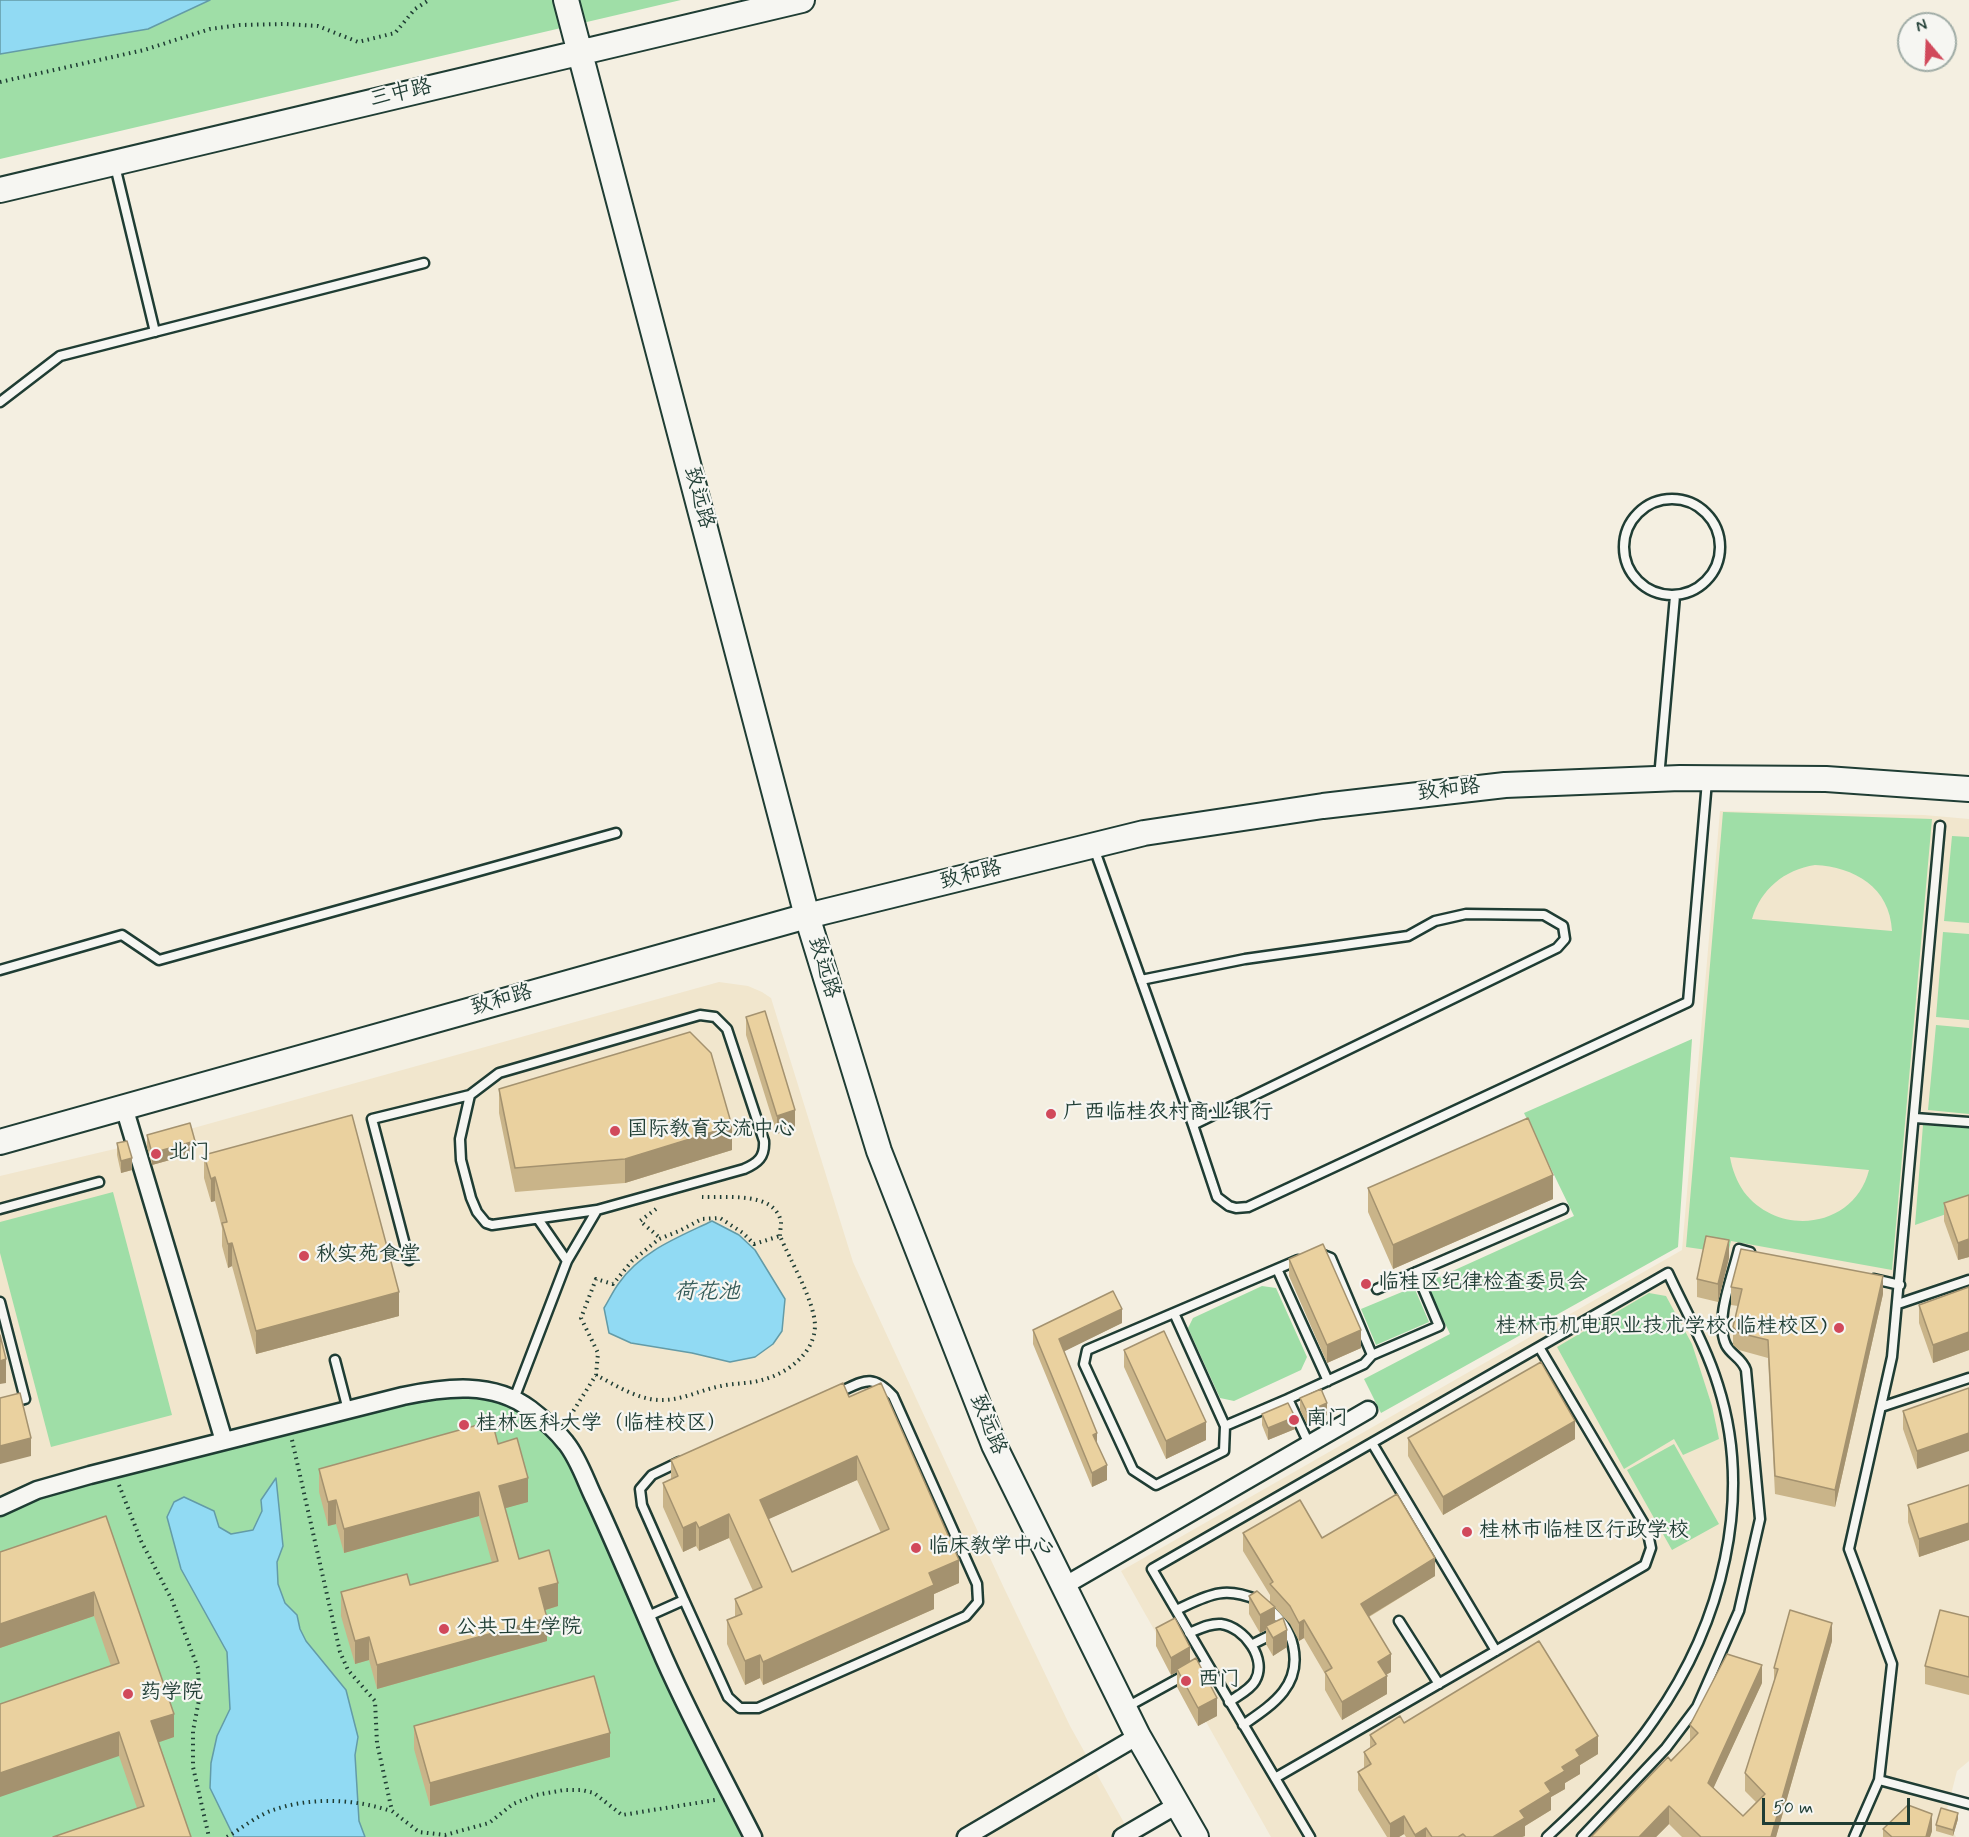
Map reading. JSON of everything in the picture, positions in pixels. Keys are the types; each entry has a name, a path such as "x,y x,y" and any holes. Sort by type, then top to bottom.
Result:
{"main road":[{"name":"致远路","path":"566,0 807,916 879,1151 994,1445 1138,1736 1196,1837"},
{"name":"三中路","path":"0,190 802,0"},
{"name":"致和路","path":"0,1142 807,916 1144,833 1335,804 1505,785 1708,778 1826,779 1969,789"}],"street":[{"path":"124,1107 224,1441"},
{"path":"0,1507 37,1490 114,1469 429,1391 482,1389 505,1395 528,1407 568,1444 670,1670 753,1837"},
{"path":"1064,1586 1368,1410"},
{"path":"966,1837 1138,1736"},
{"path":"1122,1837 1177,1805"}],"lane":[{"path":"114,162 155,332"},
{"path":"0,402 60,356 424,263"},
{"path":"1673,499 1689,502 1703,510 1714,523 1720,538 1720,555 1715,570 1704,583 1691,592 1675,596 1659,594 1645,588 1634,577 1626,563 1624,548 1626,533 1633,519 1644,508 1658,501 1673,499"},
{"path":"1659,779 1675,596"},
{"path":"1094,845 1217,1197 1229,1206 1248,1208 1688,1002 1708,778"},
{"path":"1854,1837 1879,1780 1892,1665 1849,1549 1892,1357 1940,826"},
{"path":"0,970 122,935 159,960 616,833"},
{"path":"1142,980 1245,959 1408,936 1435,921 1466,914 1544,915 1563,926 1564,939 1557,948 1193,1125"},
{"path":"409,1260 372,1119 470,1095 499,1072 700,1015 709,1015 720,1020 727,1029 764,1141 764,1152 761,1159 744,1169 597,1210 492,1225 483,1220 477,1212 466,1181 460,1149 460,1139 470,1095"},
{"path":"1915,1118 1969,1122"},
{"path":"0,1209 99,1182"},
{"path":"1377,1289 1563,1209"},
{"path":"513,1400 567,1261 597,1210"},
{"path":"538,1219 567,1261"},
{"path":"1582,1837 1666,1748 1697,1707 1739,1611 1760,1520 1746,1370 1743,1362 1727,1348 1721,1321 1739,1249 1762,1254"},
{"path":"1174,1313 1225,1426 1224,1450 1156,1485 1133,1470 1084,1364 1087,1350 1316,1252 1331,1258 1371,1354"},
{"path":"1277,1269 1328,1380"},
{"path":"1225,1426 1365,1364 1371,1354 1439,1326 1416,1272"},
{"path":"1310,1837 1152,1569 1668,1273 1707,1355 1718,1385 1731,1440 1734,1472 1730,1533 1720,1580 1705,1627 1666,1702 1632,1748 1568,1818 1547,1837"},
{"path":"1866,1277 1900,1285"},
{"path":"1898,1304 1969,1280"},
{"path":"0,1302 25,1399 0,1406"},
{"path":"1275,1778 1645,1565 1651,1548 1647,1529 1539,1347"},
{"path":"335,1360 348,1410"},
{"path":"1881,1407 1969,1378"},
{"path":"684,1461 652,1475 640,1489 642,1505 728,1697 740,1708 758,1708 966,1616 978,1602 977,1584 893,1396 881,1383 866,1381 823,1399"},
{"path":"1288,1399 1309,1444"},
{"path":"1372,1443 1496,1651"},
{"path":"1176,1610 1225,1592 1240,1593 1257,1600 1272,1611 1285,1627 1294,1652 1293,1676 1267,1708 1243,1725"},
{"path":"646,1617 684,1600"},
{"path":"1399,1621 1439,1684"},
{"path":"1189,1633 1221,1624 1237,1630 1251,1645 1258,1664 1256,1680 1248,1689 1229,1702"},
{"path":"1251,1645 1285,1627"},
{"path":"1125,1708 1207,1663"},
{"path":"1879,1780 1969,1804"}],"path":[{"path":"0,82 35,72 144,50 210,29 240,25 318,26 358,42 395,33 415,9 429,0"},
{"path":"596,1375 627,1391 647,1398 673,1400 720,1386 778,1375 794,1365 808,1348 815,1325 809,1301 780,1236 781,1222 774,1208 760,1200 744,1197 692,1197"},
{"path":"660,1207 640,1221 660,1238"},
{"path":"558,1434 596,1375 598,1353 581,1318 596,1279 613,1284 632,1261 660,1238 702,1219 720,1218 743,1233 754,1244 780,1236"},
{"path":"288,1425 340,1652 348,1670 375,1701 377,1743 392,1811"},
{"path":"114,1469 141,1541 172,1600 198,1668 199,1700 193,1731 193,1767 209,1837"},
{"path":"227,1837 275,1809 332,1801 376,1806 392,1811 419,1832 445,1834 489,1823 513,1804 536,1795 564,1790 594,1793 622,1815 733,1797"}],"shaded area":[{"path":"1720,811 1924,815 1969,819 1969,1761 1957,1771 1945,1818 1956,1837 1271,1837 1121,1571 1682,1250"},
{"name":"桂林医科大学（临桂校区）","path":"719,982 748,986 771,998 853,1262 1070,1726 1132,1837 0,1837 0,1176 136,1144"}],"green space":[{"path":"0,0 681,0 0,159"},
{"path":"1723,812 1932,819 1892,1270 1731,1241 1728,1253 1686,1247","holes":["1815,865 1843,870 1867,882 1885,902 1892,931 1752,919 1761,899 1775,883 1793,871","1730,1157 1869,1170 1861,1189 1848,1204 1833,1215 1814,1220 1795,1221 1776,1216 1759,1207 1741,1188"]},
{"path":"1952,836 1969,837 1969,923 1944,921"},
{"path":"1943,932 1969,934 1969,1020 1936,1017"},
{"path":"1936,1025 1969,1028 1969,1114 1928,1110"},
{"path":"1692,1039 1678,1247 1381,1413 1364,1379 1450,1334 1426,1283 1574,1216 1524,1113"},
{"path":"1923,1125 1969,1128 1969,1206 1915,1225"},
{"path":"113,1192 172,1415 51,1447 0,1253 0,1222"},
{"path":"1262,1286 1276,1288 1307,1357 1301,1370 1234,1401 1220,1398 1188,1328 1193,1318"},
{"path":"1414,1287 1429,1322 1376,1345 1361,1309"},
{"path":"1649,1293 1666,1296 1692,1344 1712,1406 1719,1439 1683,1455 1674,1439 1624,1469 1557,1347"},
{"path":"505,1395 568,1444 753,1837 0,1837 0,1507 403,1396"},
{"path":"1674,1444 1719,1524 1672,1550 1627,1470"}],"water":[{"path":"0,0 210,0 148,29 0,54"},
{"name":"荷花池","path":"712,1221 739,1235 755,1250 785,1299 782,1331 773,1344 755,1357 730,1362 631,1343 609,1333 604,1308 628,1272 661,1246"},
{"path":"276,1478 283,1546 277,1562 278,1584 285,1603 297,1615 306,1641 346,1690 358,1737 355,1755 359,1821 365,1837 234,1837 210,1788 211,1763 217,1736 230,1709 227,1652 181,1569 167,1517 174,1502 184,1497 214,1511 219,1527 231,1534 253,1530 262,1511 261,1500"}],"building":[{"path":"765,1011 795,1110 777,1116 746,1017"},
{"name":"国际教育交流中心","path":"690,1032 711,1053 732,1126 625,1159 515,1168 499,1089"},
{"name":"秋实苑食堂","path":"352,1115 399,1292 256,1331 232,1243 228,1244 222,1223 227,1222 215,1177 211,1179 204,1155"},
{"path":"1528,1118 1553,1175 1393,1245 1368,1188"},
{"path":"190,1123 195,1141 152,1153 147,1135"},
{"path":"127,1141 132,1158 121,1161 117,1143"},
{"path":"1969,1195 1969,1239 1958,1243 1944,1203"},
{"path":"1706,1236 1729,1240 1718,1284 1697,1279"},
{"path":"1323,1244 1361,1330 1327,1345 1289,1259"},
{"path":"1741,1249 1883,1276 1835,1490 1775,1476 1768,1340 1739,1333 1733,1327 1742,1289 1731,1287"},
{"path":"1969,1287 1969,1332 1933,1345 1919,1305"},
{"path":"1113,1291 1122,1309 1059,1339 1097,1433 1093,1435 1107,1465 1092,1473 1033,1330"},
{"path":"1164,1331 1206,1422 1166,1441 1124,1350"},
{"path":"0,1335 6,1359 0,1361"},
{"path":"1541,1362 1575,1421 1443,1497 1408,1438"},
{"name":"临床教学中心","path":"843,1383 849,1397 881,1383 959,1560 929,1573 934,1585 763,1662 760,1655 745,1661 727,1620 742,1614 735,1599 762,1587 729,1514 699,1528 696,1522 683,1528 663,1483 678,1476 671,1460","holes":["857,1456 889,1529 792,1572 760,1500"]},
{"path":"1969,1388 1969,1433 1917,1451 1903,1411"},
{"path":"1321,1389 1327,1403 1307,1412 1300,1398"},
{"path":"20,1393 31,1438 0,1446 0,1398"},
{"path":"1288,1403 1295,1417 1268,1428 1262,1414"},
{"path":"492,1421 498,1444 517,1438 528,1478 499,1486 519,1559 549,1550 558,1583 539,1588 547,1618 377,1665 369,1637 355,1641 341,1592 407,1574 410,1585 498,1561 479,1492 344,1529 336,1500 328,1502 319,1469"},
{"path":"1969,1485 1969,1523 1919,1539 1908,1505"},
{"path":"1397,1494 1435,1558 1361,1604 1391,1654 1378,1662 1387,1676 1342,1702 1325,1672 1332,1668 1304,1620 1299,1623 1290,1606 1270,1584 1273,1582 1243,1533 1300,1500 1322,1538"},
{"name":"药学院","path":"106,1516 174,1714 151,1721 191,1837 53,1837 144,1806 119,1732 0,1773 0,1704 119,1663 94,1592 0,1624 0,1552"},
{"path":"1257,1591 1275,1607 1260,1615 1249,1596"},
{"path":"1790,1610 1832,1623 1771,1837 1701,1837 1669,1806 1639,1837 1591,1837 1668,1757 1671,1761 1698,1733 1690,1725 1727,1654 1762,1665 1708,1783 1743,1816 1765,1794 1745,1773 1778,1669 1774,1668"},
{"path":"1940,1610 1969,1617 1969,1677 1925,1666"},
{"path":"1175,1618 1190,1647 1171,1658 1156,1628"},
{"path":"1283,1618 1287,1630 1273,1638 1266,1626"},
{"path":"1539,1641 1598,1736 1576,1750 1580,1756 1562,1767 1565,1771 1545,1783 1551,1792 1520,1811 1525,1818 1493,1837 1466,1837 1463,1834 1458,1837 1432,1837 1426,1828 1415,1835 1404,1816 1390,1824 1358,1772 1371,1764 1364,1752 1376,1744 1370,1735 1400,1716 1404,1723"},
{"path":"1196,1658 1217,1698 1198,1708 1177,1669"},
{"path":"594,1676 610,1733 430,1783 414,1726"},
{"path":"1908,1805 1932,1814 1926,1837 1892,1837 1883,1829"},
{"path":"1941,1808 1958,1813 1953,1830 1936,1825"}],"place":[{"name":"广西临桂农村商业银行","path":"1051,1114"},
{"name":"国际教育交流中心","path":"615,1131"},
{"name":"北门","path":"156,1154"},
{"name":"秋实苑食堂","path":"304,1256"},
{"name":"临桂区纪律检查委员会","path":"1366,1284"},
{"name":"桂林市机电职业技术学校(临桂校区)","path":"1839,1328"},
{"name":"南门","path":"1294,1420"},
{"name":"桂林医科大学（临桂校区）","path":"464,1425"},
{"name":"桂林市临桂区行政学校","path":"1467,1532"},
{"name":"临床教学中心","path":"916,1548"},
{"name":"公共卫生学院","path":"444,1629"},
{"name":"西门","path":"1186,1681"},
{"name":"药学院","path":"128,1694"}]}
